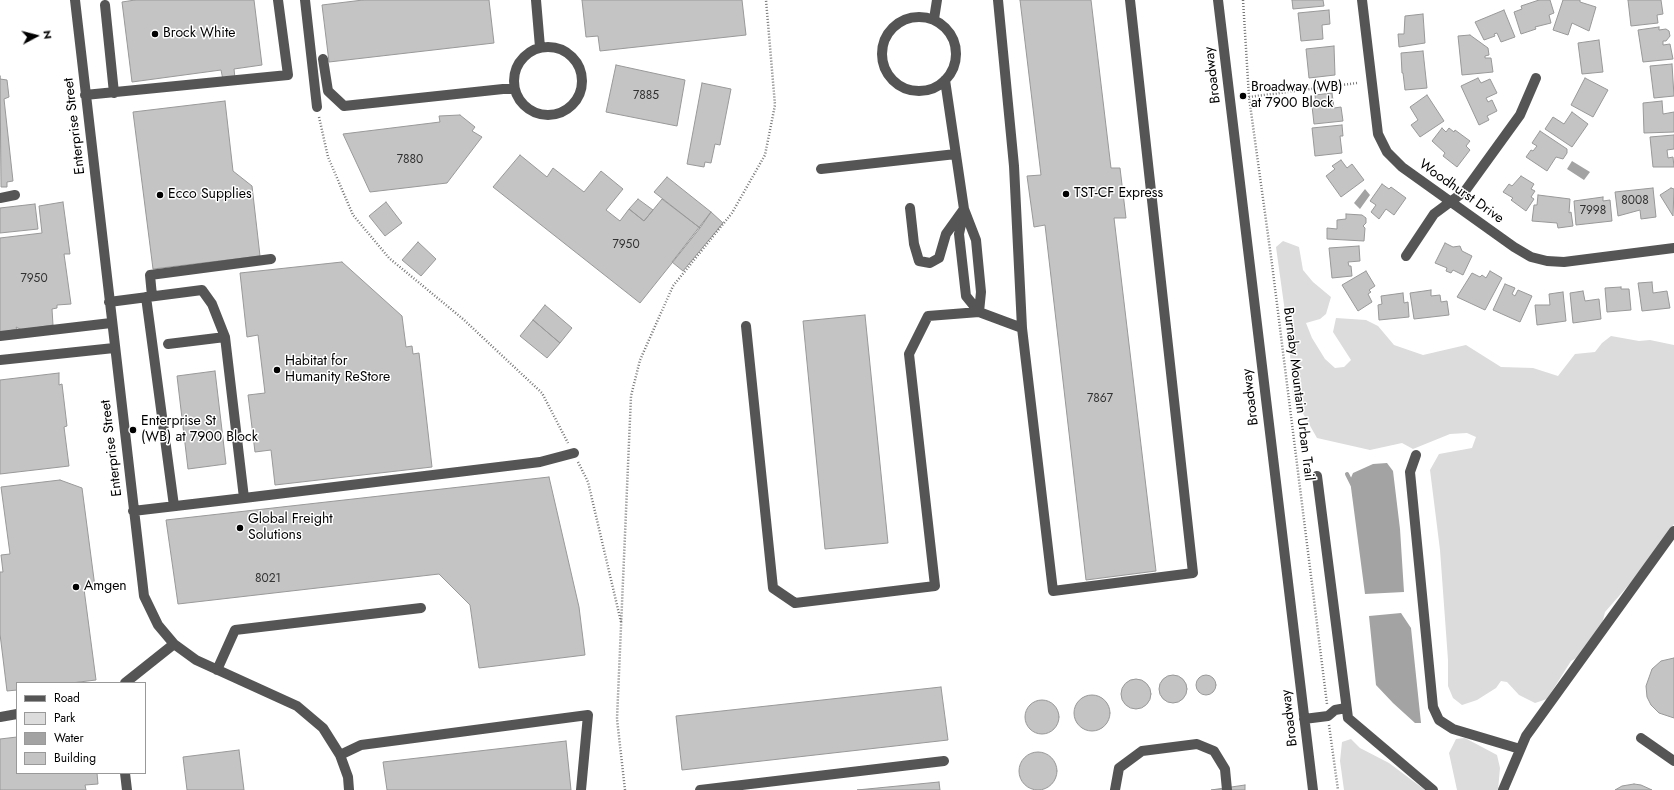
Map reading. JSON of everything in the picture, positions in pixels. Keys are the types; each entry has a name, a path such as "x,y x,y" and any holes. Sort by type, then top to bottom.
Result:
{"street":[{"name":"Enterprise Street","path":"75,0 111,323 144,596 158,625 174,644 196,660 297,706 323,728 340,756 348,777 349,790"},
{"path":"85,96 288,74 278,0"},
{"path":"306,0 317,107"},
{"path":"536,0 540,47"},
{"path":"934,19 937,0"},
{"path":"998,0 1014,166 1022,328 1053,591 1193,573 1130,0"},
{"name":"Broadway","path":"1218,0 1313,790"},
{"name":"Woodhurst Drive","path":"1362,0 1376,119 1382,144 1390,156 1402,167 1524,254 1547,262 1564,262 1674,248"},
{"path":"105,5 114,92"},
{"path":"922,16 934,19 944,26 952,35 956,47 956,59 952,70 945,80 935,88 923,91 911,90 899,86 890,77 882,60 883,42 889,31 898,22 909,17 922,16"},
{"path":"552,46 563,49 573,56 579,65 583,76 582,88 578,99 570,108 560,114 549,116 537,114 527,108 519,100 514,89 515,73 522,58 530,51 540,47 552,46"},
{"path":"323,59 328,91 344,106 514,89"},
{"path":"1406,256 1434,214 1451,203 1465,191 1520,115 1536,78"},
{"path":"945,80 964,210 976,240 981,292 978,312"},
{"path":"821,169 956,154"},
{"path":"0,198 15,195"},
{"path":"910,208 914,244 919,261 930,263 939,258 946,234 964,210"},
{"path":"964,210 960,234 966,296 978,312"},
{"path":"174,506 149,296 150,275 271,259"},
{"path":"109,302 202,290 212,304 225,337 244,498"},
{"path":"746,326 773,588 795,603 936,586 909,354 928,316 978,312 1022,328"},
{"path":"0,336 111,323"},
{"path":"168,344 225,337"},
{"path":"0,360 114,348"},
{"path":"133,512 540,462 574,453"},
{"path":"1416,455 1410,472 1432,707 1439,720 1453,729 1520,749"},
{"path":"1317,476 1348,718 1433,790"},
{"path":"1503,790 1526,736 1674,531"},
{"path":"217,670 235,630 421,608"},
{"path":"126,682 174,644"},
{"path":"1304,719 1328,716 1335,710 1346,708"},
{"path":"0,717 16,714"},
{"path":"340,756 361,745 588,715 581,790"},
{"path":"1641,738 1674,761"},
{"path":"1115,790 1119,768 1142,751 1197,744 1214,751 1225,769 1228,790"},
{"path":"700,790 944,761"},
{"path":"125,774 127,790"}],"path":[{"path":"625,790 618,719 631,396 640,360 673,286 732,213 765,155 775,105 766,0"},
{"name":"Burnaby Mountain Urban Trail","path":"1243,0 1249,97 1273,272 1338,790"},
{"path":"1243,96 1249,97 1357,83"},
{"path":"317,107 328,156 353,215 389,258 463,319 542,392 588,482 622,627"}],"green space":[{"path":"1283,241 1299,247 1303,270 1313,282 1331,297 1326,314 1320,319 1306,323 1312,338 1325,359 1335,368 1344,367 1351,360 1333,332 1336,318 1366,320 1378,326 1394,345 1423,355 1466,345 1501,367 1533,368 1558,376 1575,354 1595,352 1602,343 1611,336 1639,341 1650,340 1674,345 1674,524 1648,563 1605,612 1596,648 1571,661 1547,699 1535,703 1519,695 1507,682 1501,681 1496,688 1477,700 1462,705 1453,698 1448,686 1448,660 1440,550 1430,470 1439,454 1472,448 1476,437 1467,433 1450,434 1413,449 1402,443 1370,450 1317,438 1293,396 1289,341 1276,247"},
{"path":"1465,738 1497,755 1500,768 1498,790 1457,790 1449,753 1456,739"},
{"path":"1351,739 1360,748 1389,763 1425,790 1344,790 1340,761 1342,742"}],"water":[{"path":"1572,161 1590,172 1584,180 1567,169"},
{"path":"1365,189 1370,195 1360,209 1354,203"},
{"path":"1387,463 1393,471 1400,529 1404,592 1365,594 1350,480 1353,473 1373,464"},
{"path":"1401,613 1411,628 1421,723 1415,723 1376,685 1369,616"}],"building":[{"path":"135,0 254,0 262,65 234,69 235,78 223,80 221,70 132,82 122,2"},
{"path":"363,0 489,0 494,43 329,62 322,5"},
{"path":"582,0 742,0 746,35 600,51 598,36 586,37"},
{"path":"1020,0 1091,0 1111,168 1120,168 1126,218 1114,218 1156,571 1086,580 1045,225 1034,227 1027,176 1041,175"},
{"path":"1292,0 1323,0 1324,6 1293,9"},
{"path":"1539,0 1550,0 1554,13 1549,15 1551,23 1535,27 1536,29 1521,34 1514,12 1522,9 1521,6"},
{"path":"1563,0 1580,0 1580,2 1596,7 1589,31 1572,23 1568,35 1553,30"},
{"path":"1628,0 1661,0 1663,14 1657,15 1658,23 1631,26"},
{"path":"1329,10 1330,24 1322,25 1323,39 1301,41 1298,13"},
{"path":"1504,10 1515,37 1501,42 1497,33 1494,34 1495,36 1484,40 1475,22"},
{"path":"1423,14 1425,43 1399,47 1398,34 1404,34 1405,16"},
{"path":"1659,27 1659,30 1666,29 1669,31 1670,36 1666,41 1663,41 1663,45 1670,44 1673,59 1643,62 1638,30"},
{"path":"1470,35 1488,48 1489,55 1485,56 1485,58 1491,58 1493,72 1462,75 1458,36"},
{"path":"1599,40 1603,72 1582,74 1578,43"},
{"path":"1334,46 1335,75 1309,78 1306,49"},
{"path":"1423,51 1427,88 1405,90 1401,53"},
{"path":"1672,64 1674,96 1654,98 1650,66"},
{"path":"616,65 685,80 677,126 606,112"},
{"path":"1478,78 1481,83 1490,79 1497,93 1486,98 1488,102 1492,100 1497,111 1487,116 1489,120 1479,125 1461,86"},
{"path":"1585,78 1608,90 1593,117 1571,105"},
{"path":"0,79 7,80 9,97 4,99 13,181 7,182 7,187 1,187"},
{"path":"702,83 731,89 720,145 715,144 711,163 705,162 704,167 687,164"},
{"path":"1332,93 1334,108 1341,107 1343,121 1314,124 1312,106 1316,106 1315,95"},
{"path":"1427,95 1444,121 1420,137 1411,125 1418,120 1410,107"},
{"path":"225,101 233,171 252,186 260,256 153,269 133,112"},
{"path":"1662,101 1663,114 1674,112 1674,132 1644,133 1643,103"},
{"path":"1572,112 1588,124 1572,147 1545,129 1553,117 1564,124"},
{"path":"460,115 475,127 472,131 482,137 447,183 370,192 343,134 440,122 439,116"},
{"path":"1342,125 1343,136 1340,136 1342,153 1315,156 1312,128"},
{"path":"1442,128 1446,132 1449,128 1454,132 1455,130 1470,141 1466,146 1470,150 1457,167 1443,156 1445,153 1432,141"},
{"path":"1540,131 1567,149 1567,153 1563,159 1556,157 1547,171 1526,157 1531,150 1533,151 1537,146 1532,143"},
{"path":"1674,135 1674,149 1667,150 1668,158 1673,157 1674,167 1653,167 1650,137"},
{"path":"520,155 547,177 553,168 584,192 601,171 623,189 606,210 620,221 629,209 644,221 662,199 700,228 640,303 493,187"},
{"path":"1341,160 1347,168 1352,164 1364,180 1341,197 1326,176 1335,169 1332,166"},
{"path":"1521,176 1534,184 1531,189 1535,191 1531,197 1534,199 1526,211 1511,200 1513,198 1503,192 1509,184 1512,186"},
{"path":"667,177 711,212 700,228 654,192"},
{"path":"1382,184 1389,189 1391,187 1406,198 1394,215 1386,209 1379,219 1371,212 1376,205 1370,201"},
{"path":"1653,188 1656,217 1641,219 1640,210 1618,216 1615,192"},
{"path":"1671,188 1674,189 1673,216 1660,195"},
{"path":"1538,195 1570,199 1569,213 1571,212 1573,226 1558,228 1557,223 1532,221 1534,205 1537,205"},
{"path":"1603,197 1603,201 1610,200 1612,221 1576,225 1574,201"},
{"path":"638,199 653,210 644,221 629,209"},
{"path":"63,202 70,254 64,254 71,304 57,305 57,308 52,309 53,325 22,330 16,327 17,329 0,333 0,238 42,233 39,206"},
{"path":"386,202 402,223 385,236 369,216"},
{"path":"35,204 38,229 0,233 0,208"},
{"path":"711,212 723,223 683,271 672,262"},
{"path":"1346,214 1362,215 1366,218 1366,223 1363,226 1365,228 1364,241 1327,239 1327,228 1337,229 1337,220 1346,219"},
{"path":"418,242 436,259 421,276 402,260"},
{"path":"1445,243 1453,247 1460,246 1462,251 1472,256 1463,275 1453,270 1451,273 1446,271 1447,268 1435,263"},
{"path":"1359,246 1360,261 1348,262 1349,266 1351,266 1352,276 1332,278 1329,248"},
{"path":"342,262 402,316 406,347 412,346 413,354 419,353 432,467 275,485 271,450 255,452 248,395 265,393 258,335 247,337 240,273"},
{"path":"1366,271 1375,286 1369,290 1371,292 1368,294 1372,302 1358,311 1342,285"},
{"path":"1490,271 1502,278 1485,310 1457,297 1472,273 1480,277 1482,275 1486,278"},
{"path":"1652,282 1653,293 1667,291 1670,308 1642,311 1638,283"},
{"path":"1505,284 1515,288 1512,294 1515,296 1518,290 1532,296 1520,322 1493,310"},
{"path":"1621,287 1621,289 1629,289 1631,310 1607,312 1605,288"},
{"path":"1431,290 1431,296 1440,295 1441,302 1447,301 1449,315 1414,319 1410,293"},
{"path":"1583,291 1585,301 1599,299 1601,319 1573,323 1570,293"},
{"path":"1563,292 1566,321 1537,325 1535,305 1550,305 1549,294"},
{"path":"1403,293 1404,303 1408,302 1409,317 1379,320 1378,305 1382,304 1381,296"},
{"path":"545,305 572,328 560,343 533,320"},
{"path":"865,315 888,543 825,549 803,321"},
{"path":"533,320 560,343 547,358 520,336"},
{"path":"215,371 226,464 188,469 177,376"},
{"path":"59,373 59,385 62,384 67,426 64,427 69,466 0,474 0,380"},
{"path":"549,477 579,607 585,655 479,668 470,605 439,574 178,604 166,520"},
{"path":"60,480 82,488 95,587 84,589 96,680 79,682 16,682 16,690 7,691 0,634 0,572 3,572 1,555 10,554 1,487"},
{"path":"1674,658 1674,718 1659,713 1651,705 1647,697 1646,686 1652,669 1661,661"},
{"path":"1173,675 1183,679 1187,689 1183,699 1173,703 1163,699 1159,689 1163,679"},
{"path":"1202,675 1210,675 1216,681 1216,689 1210,695 1202,695 1196,689 1196,681"},
{"path":"1136,679 1147,683 1151,694 1147,705 1136,709 1125,705 1121,694 1125,683"},
{"path":"941,687 948,740 682,770 676,716"},
{"path":"1092,695 1105,700 1110,713 1105,726 1092,731 1079,726 1074,713 1079,700"},
{"path":"1039,700 1045,700 1049,701 1056,707 1059,717 1058,724 1052,731 1045,734 1039,734 1035,733 1028,727 1025,720 1025,714 1026,710 1032,703"},
{"path":"16,737 16,774 97,774 98,784 85,785 86,790 0,790 0,739"},
{"path":"566,741 571,790 387,790 383,762"},
{"path":"239,750 244,790 187,790 183,757"},
{"path":"1038,752 1048,755 1054,761 1057,771 1054,781 1048,787 1038,790 1028,787 1022,781 1019,771 1022,761 1028,755"},
{"path":"939,782 940,790 857,790"},
{"path":"1634,784 1641,785 1652,790 1615,790 1622,786"},
{"path":"1245,785 1245,790 1211,790"}],"waterway":[{"path":"1347,474 1352,484"}],"place":[{"name":"Brock White","path":"155,34"},
{"name":"Broadway (WB) at 7900 Block","path":"1243,96"},
{"name":"TST-CF Express","path":"1066,194"},
{"name":"Ecco Supplies","path":"160,195"},
{"name":"Habitat for Humanity ReStore","path":"277,370"},
{"name":"Enterprise St (WB) at 7900 Block","path":"133,430"},
{"name":"Global Freight Solutions","path":"240,528"},
{"name":"Amgen","path":"76,587"}]}
